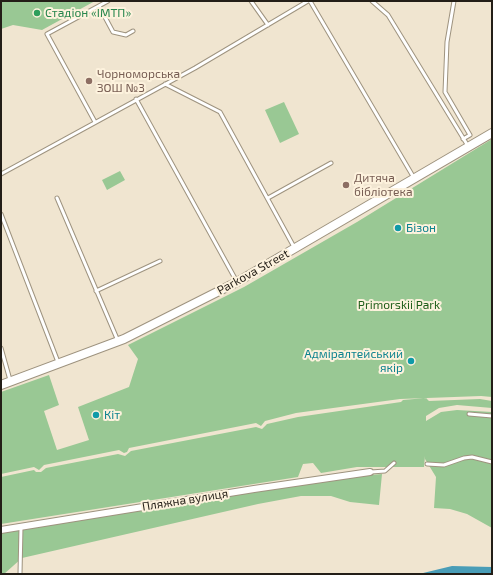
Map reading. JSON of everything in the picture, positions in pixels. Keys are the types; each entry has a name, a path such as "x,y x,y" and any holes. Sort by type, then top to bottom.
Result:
{"street":[{"name":"Parkova Street","path":"1,385 118,341 236,282 492,133"},
{"name":"Пляжна вулиця","path":"1,530 246,490 370,472"}],"lane":[{"path":"95,122 47,34 108,1"},
{"path":"251,1 268,25"},
{"path":"1,174 165,84 309,1 414,179"},
{"path":"372,1 388,15 468,147"},
{"path":"454,1 447,42 445,86 448,97 470,135 463,139"},
{"path":"99,6 112,32 126,35 133,31"},
{"path":"165,84 220,112 295,248"},
{"path":"136,99 236,282"},
{"path":"268,198 331,163"},
{"path":"57,198 118,341"},
{"path":"1,214 59,364"},
{"path":"96,291 160,261"},
{"path":"1,348 10,382"},
{"path":"469,414 492,416"},
{"path":"427,464 444,465 464,458 472,457 492,462"},
{"path":"370,472 385,471 394,463"},
{"path":"20,574 21,527"}],"green space":[{"name":"Стадіон «ІМТП»","path":"1,1 95,1 42,30 13,25 1,29"},
{"path":"284,102 299,134 280,143 265,110"},
{"name":"Primorskii Park","path":"492,139 492,397 481,396 400,399 296,413 265,421 261,426 256,423 129,448 127,452 124,453 119,450 44,465 39,470 34,467 1,474 1,392 49,375 59,405 44,411 57,450 89,440 78,407 129,387 138,359 128,345 244,287 357,222"},
{"path":"120,171 125,180 107,190 102,180"},
{"path":"426,398 429,401 480,399 492,401 492,408 457,405 439,408 426,416 426,421 441,412 457,410 492,412 492,528 467,514 450,509 434,508 436,477 425,459 425,456 424,467 357,467 321,473 313,463 303,464 298,477 1,524 1,477 34,470 36,472 41,472 46,468 118,454 125,456 131,451 256,427 262,429 267,424 298,417 401,402 403,400"},
{"path":"382,474 379,505 350,502 331,496 301,496 258,504 22,558 4,574 1,574 1,532 256,491"}],"water":[{"path":"452,566 492,567 492,574 419,574"}],"place":[{"name":"Стадіон «ІМТП»","path":"37,13"},
{"name":"Чорноморська ЗОШ №3","path":"89,81"},
{"name":"Дитяча бібліотека","path":"346,185"},
{"name":"Бізон","path":"398,228"},
{"name":"Адміралтейський якір","path":"411,361"},
{"name":"Кіт","path":"96,415"}]}
